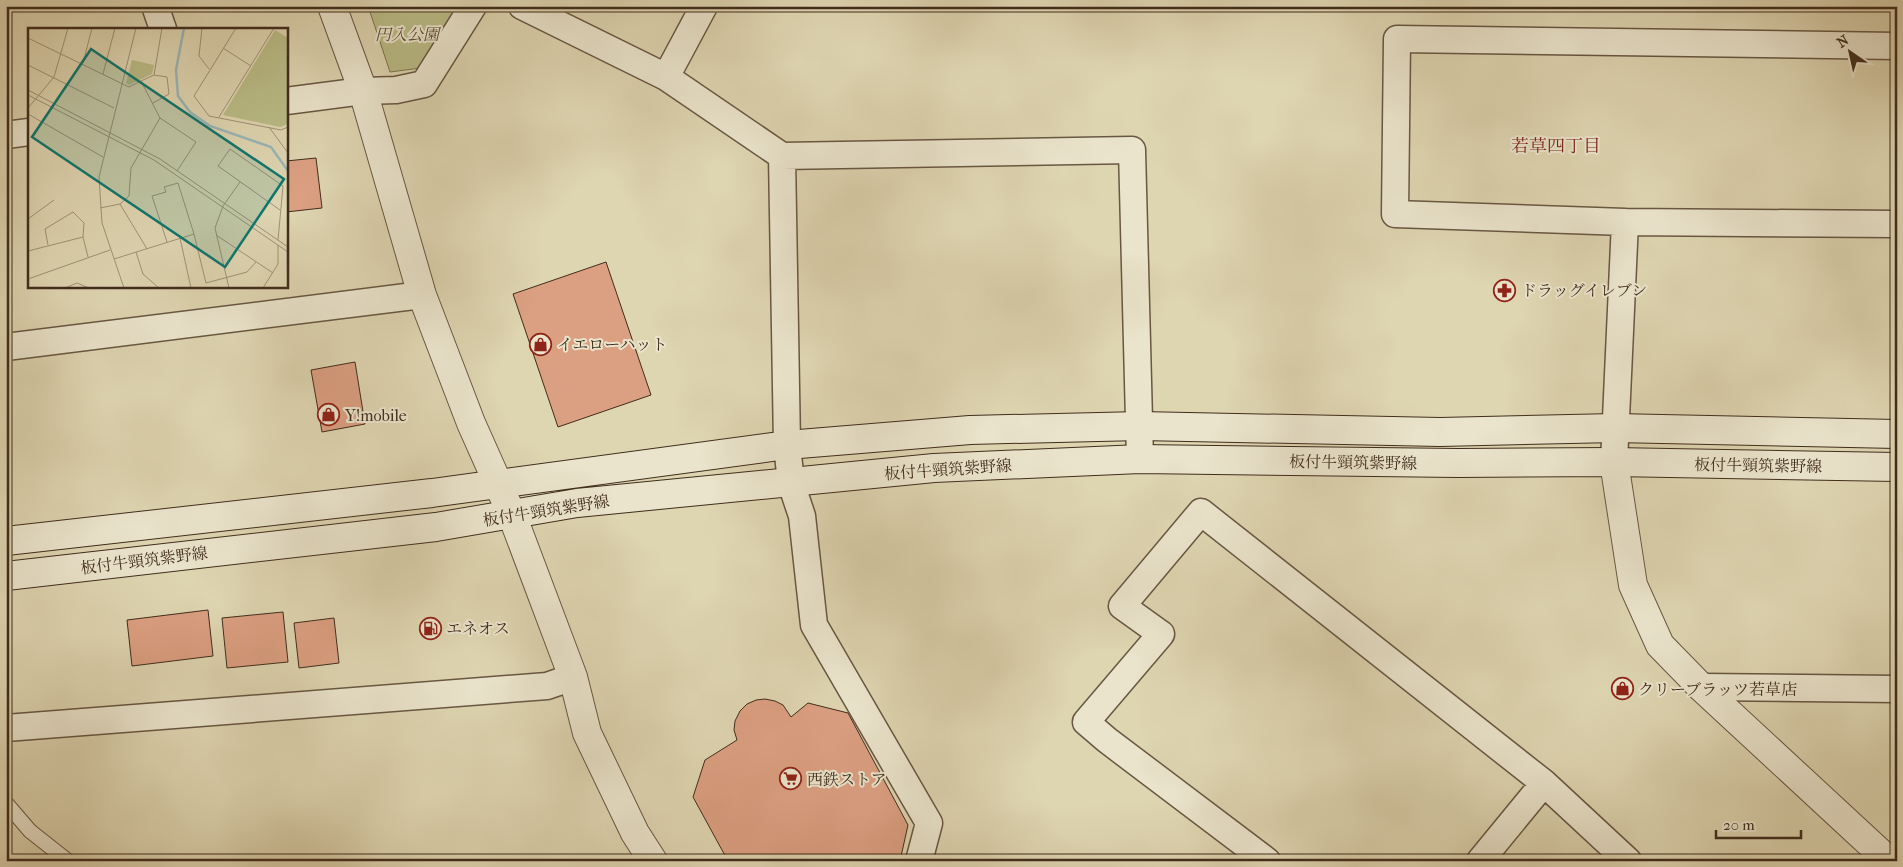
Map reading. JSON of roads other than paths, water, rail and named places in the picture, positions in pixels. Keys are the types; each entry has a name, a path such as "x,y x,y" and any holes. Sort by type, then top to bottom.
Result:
{"main road":[{"path":"332,6 363,91 422,296 471,423 512,515 573,678 587,733 635,833 653,861"},
{"name":"板付牛頸筑紫野線","path":"6,541 499,484 786,445 970,430 1140,426 1440,432 1615,428 1897,434"},
{"name":"板付牛頸筑紫野線","path":"6,576 436,527 577,503 934,468 1140,459 1458,463 1614,462 1897,467"},
{"path":"1614,462 1632,585 1660,645 1701,687 1889,861"}],"street":[{"path":"155,6 163,28"},
{"path":"288,101 363,91 396,90 424,84 473,6"},
{"path":"522,6 666,77 782,156 1132,150 1140,459"},
{"path":"666,77 704,6"},
{"path":"1897,46 1397,39 1395,214 1625,222 1897,224"},
{"path":"6,135 28,132"},
{"path":"782,156 786,445 791,483 802,516 814,625 930,823 919,861"},
{"path":"1614,462 1625,222"},
{"path":"6,347 422,296"},
{"path":"1267,861 1086,722 1161,634 1122,606 1201,512 1544,783 1628,861"},
{"path":"6,728 546,686 573,678"},
{"path":"1701,687 1897,688"},
{"path":"1480,861 1544,783"}],"lane":[{"path":"6,804 30,831 68,861"}],"place":[{"name":"ドラッグイレブン","path":"1505,290"},
{"name":"イエローハット","path":"541,344"},
{"name":"Y!mobile","path":"329,415"},
{"name":"エネオス","path":"430,628"},
{"name":"クリーブラッツ若草店","path":"1622,689"},
{"name":"西鉄ストア","path":"791,779"}],"district":[{"name":"若草四丁目","path":"1556,146"}],"park label":[{"name":"円入公園","path":"407,34"}]}
